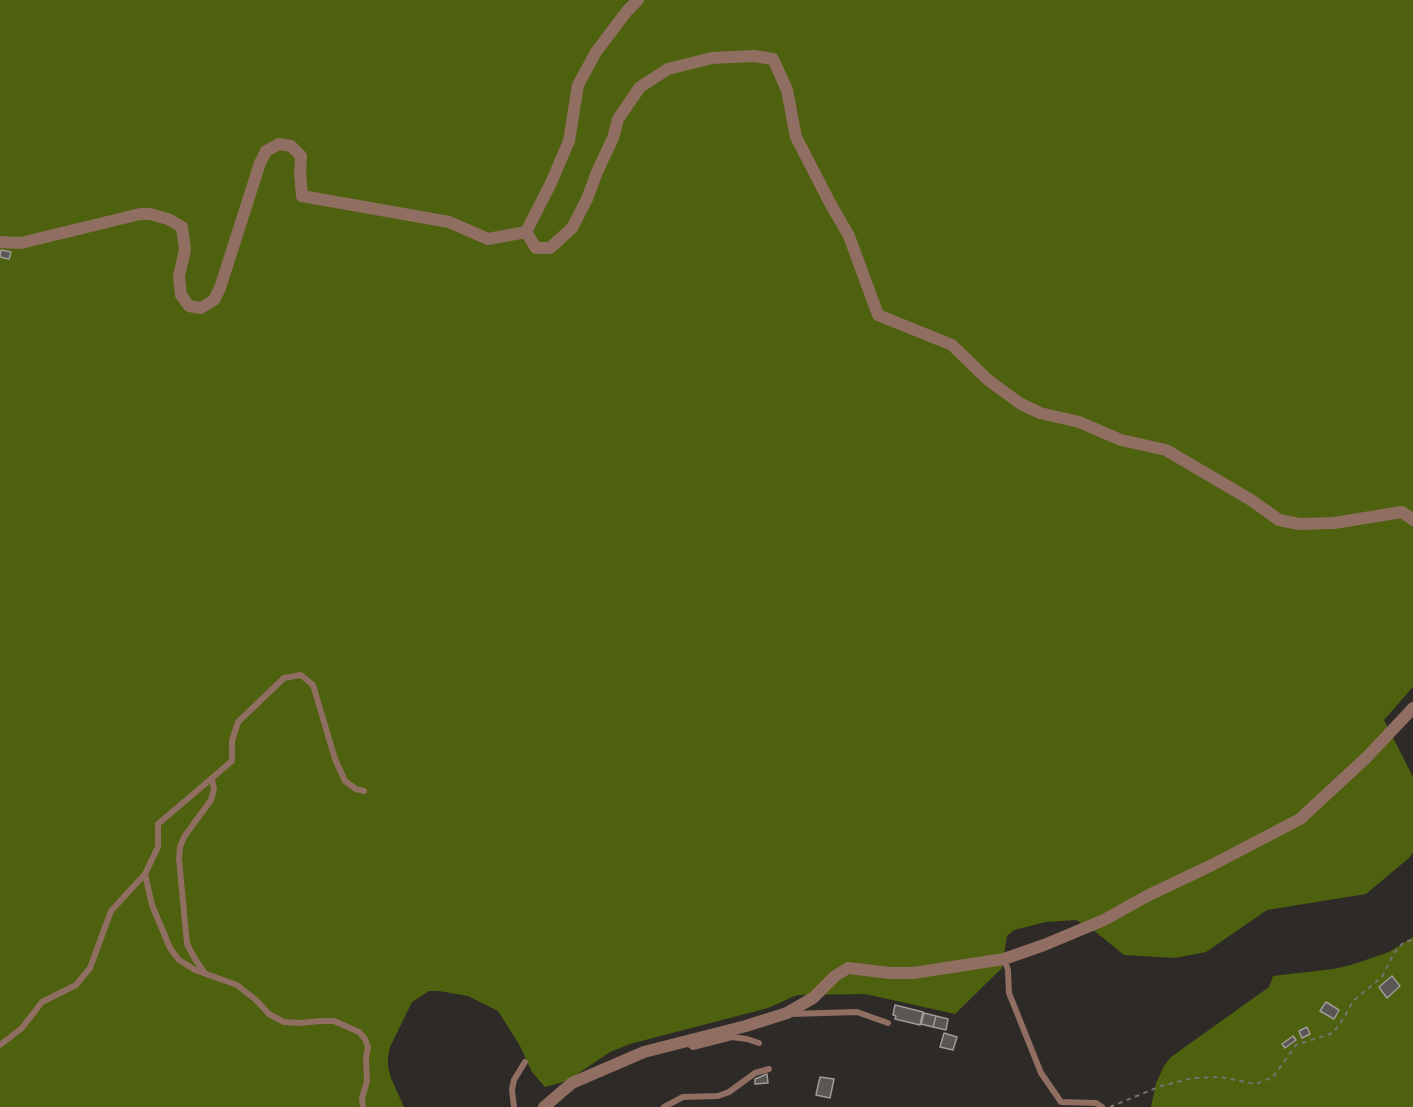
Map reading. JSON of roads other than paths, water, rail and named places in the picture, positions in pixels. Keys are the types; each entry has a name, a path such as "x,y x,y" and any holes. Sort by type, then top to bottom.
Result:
{"street":[{"path":"526,232 569,141 578,85 596,52 638,0"},
{"path":"526,232 536,248 550,248 572,228 613,138 618,119 640,87 668,69 712,58 754,56 773,59 788,90 796,137 849,236 878,315 952,345 988,380 1021,404 1040,413 1079,422 1121,440 1166,450 1251,500 1279,520 1299,524 1334,523 1402,512 1413,520"},
{"path":"0,242 21,243 140,214 168,219 182,227 185,250 179,276 181,295 189,306 201,308 214,300 220,288 260,163 266,151 279,144 291,146 300,156 302,196 449,222 488,239 526,232"},
{"path":"544,1107 572,1083 644,1052 787,1013 813,998 835,976 848,968 913,973 1004,959 1104,920 1300,819 1374,750 1413,708"}],"lane":[{"path":"0,1045 22,1028 42,1002 76,985 90,968 111,910 145,874 158,847 159,824 232,761 232,741 238,722 284,678 301,675 313,686 335,759 345,781 364,792"},
{"path":"204,973 187,944 179,859 184,837 211,800 214,789 212,778"},
{"path":"145,874 152,905 170,948 179,960 195,970 237,985 269,1014 284,1022 334,1021 359,1032 368,1047 366,1057 368,1081 362,1098 363,1107"},
{"path":"1004,959 1008,970 1009,993 1041,1073 1061,1102 1096,1103 1102,1107"},
{"path":"787,1013 857,1012 888,1023"},
{"path":"685,1041 693,1047 732,1037 759,1043"},
{"path":"514,1107 512,1090 514,1080 525,1062"},
{"path":"664,1107 683,1097 718,1096 729,1092 755,1073 770,1069"}]}
